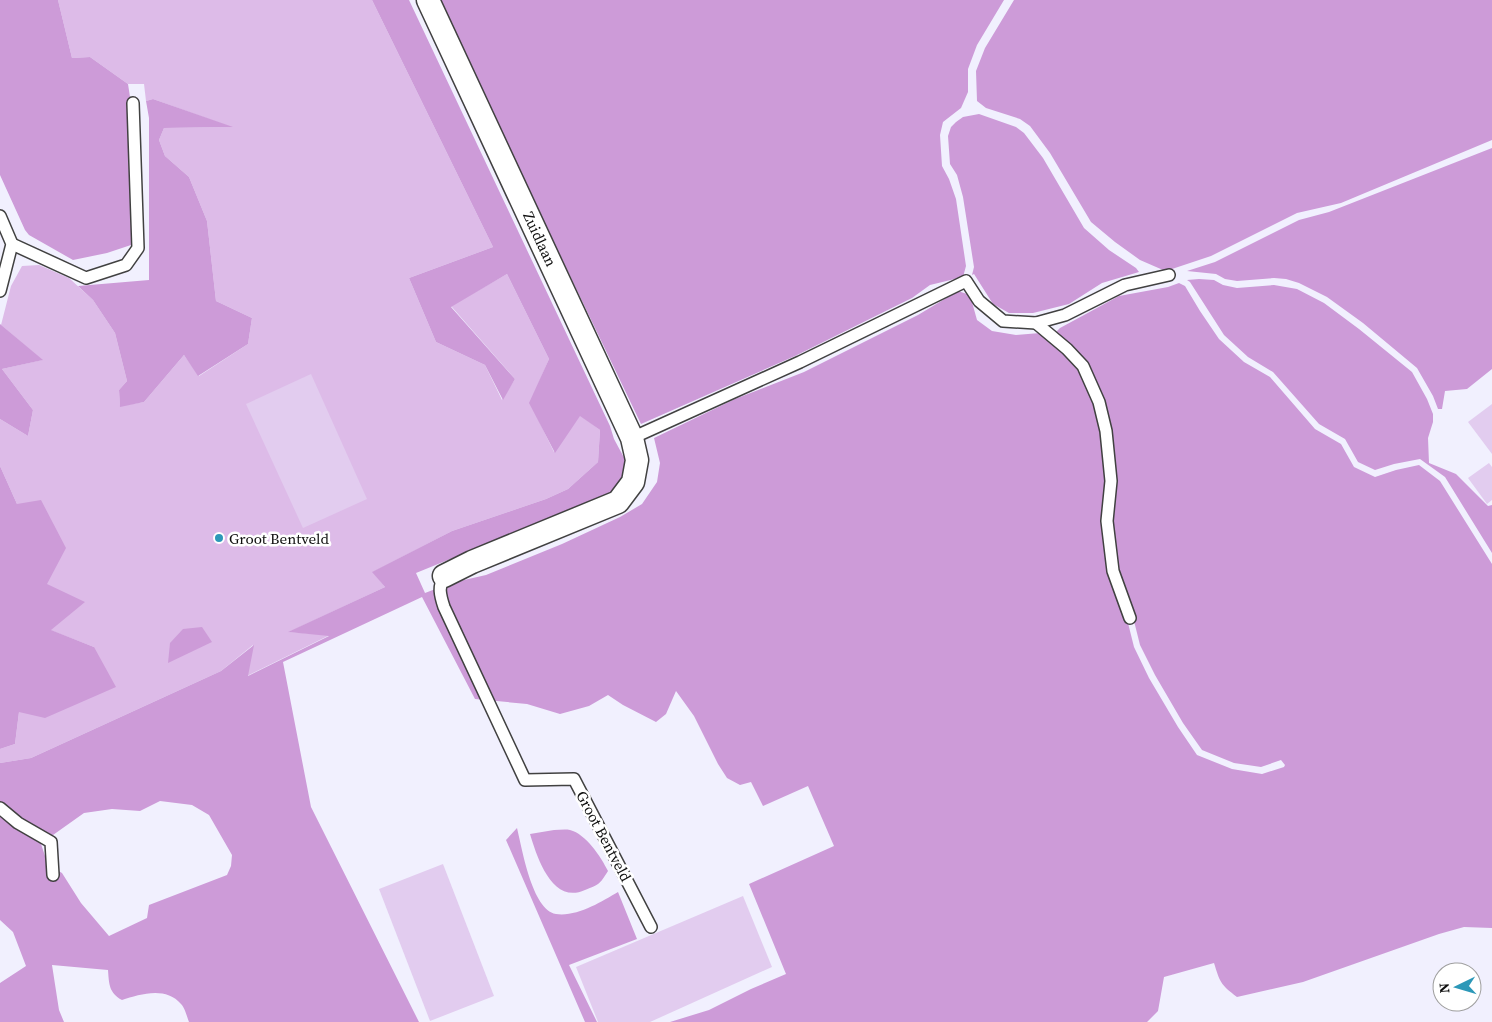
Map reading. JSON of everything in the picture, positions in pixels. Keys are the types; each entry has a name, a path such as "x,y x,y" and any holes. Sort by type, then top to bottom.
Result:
{"street":[{"name":"Zuidlaan","path":"428,0 632,438 637,460 633,482"},
{"name":"Groot Bentveld","path":"444,576 481,558 618,502 633,482"}],"lane":[{"path":"12,244 86,278 126,264 138,248 133,103"},
{"path":"0,216 12,244 0,291"},
{"path":"632,438 800,362 966,281 979,301 1003,321 1036,323 1065,315 1126,284 1169,275"},
{"path":"1036,323 1067,349 1083,366 1099,402 1106,431 1110,481 1107,521 1112,571 1130,618"},
{"name":"Groot Bentveld","path":"444,576 440,583 439,593 444,606 525,780 574,779 651,927"},
{"path":"0,808 18,823 51,842 53,875"}],"shaded area":[{"path":"0,0 58,0 72,58 90,57 128,84 132,110 131,245 107,253 73,260 29,235 25,230 0,175"},
{"path":"58,0 372,0 493,247 409,278 436,342 485,365 502,400 515,379 451,306 507,274 549,359 530,403 554,452 580,415 600,430 598,462 568,489 546,499 452,531 373,572 385,587 289,632 330,635 247,676 253,645 221,671 31,758 0,763 0,749 15,744 19,712 94,647 50,630 47,584 17,504 0,466 0,419 28,436 33,410 2,369 42,360 1,325 11,286 22,266 39,265 69,278 93,300 115,333 127,381 119,390 120,406 144,402 184,355 199,376 248,344 252,318 216,301 207,221 189,177 165,156 159,140 164,128 231,127 153,99 146,101 144,84 128,84 90,57 72,58"},
{"path":"372,0 409,0 610,426 614,439 628,465 623,479 610,494 416,573 425,593 451,583 486,575 562,544 620,517 642,504 657,482 660,463 654,438 735,399 804,372 918,315 958,291 970,295 977,320 992,331 1016,335 1040,333 1065,351 1081,368 1096,403 1103,432 1107,481 1104,521 1109,572 1127,619 1134,647 1149,678 1197,755 1232,769 1262,774 1285,765 1281,760 1261,767 1234,763 1202,750 1183,723 1140,645 1133,617 1116,570 1110,521 1114,481 1110,431 1103,401 1086,364 1055,333 1060,328 1119,296 1168,287 1179,283 1185,286 1219,339 1244,362 1270,377 1315,429 1341,444 1354,467 1375,477 1419,465 1440,481 1492,564 1492,928 1464,927 1303,982 1237,997 1221,982 1214,963 1164,977 1158,1011 1147,1022 670,1022 709,1010 786,974 749,884 834,846 808,786 763,806 751,782 740,785 727,778 694,716 676,691 666,714 656,722 608,695 589,706 560,714 527,704 475,699 422,597 283,662 311,807 419,1022 189,1022 182,1006 175,998 168,995 153,993 122,1000 112,991 109,984 108,970 52,965 59,1010 64,1022 0,1022 0,983 26,966 13,932 0,920 0,763 31,758 221,671 254,645 248,676 329,636 288,632 385,587 372,572 452,531 546,499 568,489 598,462 600,430 580,416 555,453 529,403 549,359 507,274 451,307 515,379 503,400 485,365 436,342 409,278 493,247","holes":["160,801 192,805 209,815 232,855 231,866 227,875 149,905 147,918 109,936 81,903 62,873 48,865 39,838 53,835 84,813 112,809 140,811"]},
{"path":"441,0 1004,0 977,45 968,69 968,92 961,108 943,122 940,135 942,166 956,199 966,266 963,277 930,285 912,298 795,356 641,424 503,136"},
{"path":"1014,0 1492,0 1492,140 1341,203 1297,213 1211,256 1169,270 1163,270 1140,260 1091,222 1050,153 1030,126 1020,119 986,108 977,101 976,71 985,48"},
{"path":"153,99 233,127 164,128 159,140 165,156 189,177 207,221 216,301 252,318 248,344 198,376 184,355 144,402 120,407 119,390 127,381 115,333 93,300 78,286 149,280 149,118 146,101"},
{"path":"979,114 1016,127 1024,133 1043,158 1084,228 1109,250 1139,272 1102,283 1069,304 1033,313 1009,313 993,304 974,274 972,275 974,267 963,197 957,175 950,164 948,136 951,127 963,117"},
{"path":"1492,148 1492,369 1467,389 1445,391 1442,409 1438,409 1417,368 1363,323 1327,297 1299,283 1286,279 1237,281 1225,279 1216,274 1187,271 1215,262 1299,220 1329,212"},
{"path":"1187,280 1214,280 1223,285 1237,288 1274,285 1297,289 1324,303 1412,372 1433,414 1433,422 1428,438 1429,463 1456,474 1488,506 1492,505 1492,553 1445,477 1420,459 1375,470 1358,462 1345,439 1319,424 1273,372 1248,357 1224,335"},
{"path":"0,324 43,360 2,369 33,410 28,436 0,419"},
{"path":"311,374 367,499 303,528 246,404"},
{"path":"1492,404 1492,454 1468,422"},
{"path":"1489,463 1492,467 1492,500 1487,504 1468,478"},
{"path":"0,466 17,504 41,500 66,548 47,584 85,602 51,630 94,647 116,687 45,718 19,712 15,744 0,749"},
{"path":"202,627 212,642 168,663 170,643 183,629"},
{"path":"517,828 529,877 540,902 548,910 556,914 580,911 618,892 637,939 569,965 597,1022 585,1022 506,840"},
{"path":"554,830 576,832 592,847 608,871 599,884 573,893 563,891 555,885 542,866 530,834"},
{"path":"443,864 494,996 430,1021 379,889"},
{"path":"743,896 772,967 650,1022 598,1022 576,967"}],"place":[{"name":"Groot Bentveld","path":"219,538"}]}
